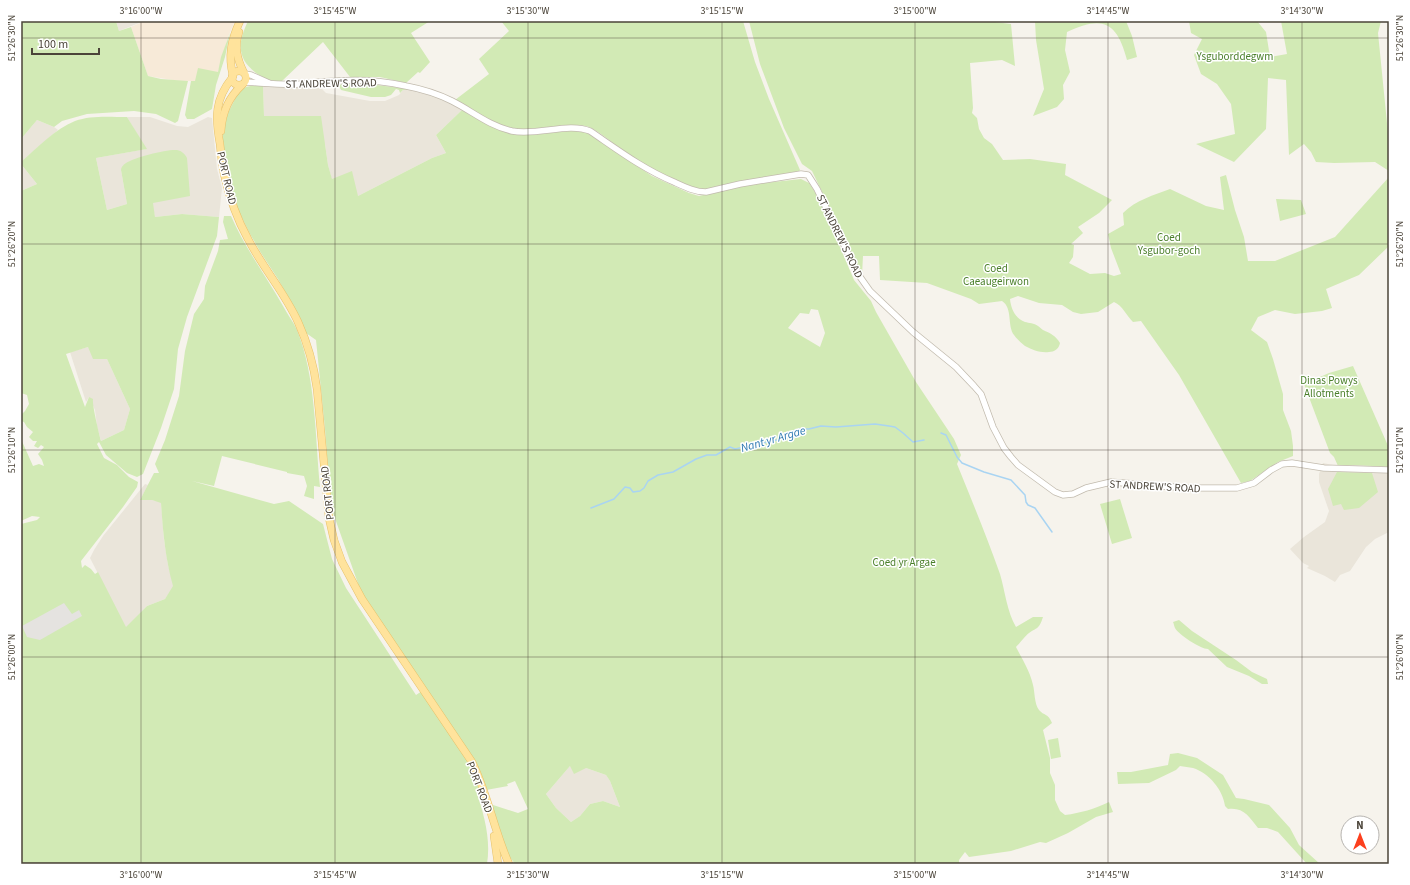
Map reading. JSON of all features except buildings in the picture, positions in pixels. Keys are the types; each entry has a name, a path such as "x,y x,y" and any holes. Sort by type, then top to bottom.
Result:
{"main road":[{"path":"240,21 232,39 230,60 233,77 236,84 244,78"},
{"path":"244,21 238,35 236,50 244,78"},
{"path":"233,77 237,72 244,78"},
{"name":"PORT ROAD","path":"233,77 222,92 217,108 218,135 226,181 238,217 249,241 289,305 301,327 309,350 317,389 329,518 334,540 342,562 362,599 472,762 481,782 507,864"},
{"name":"PORT ROAD","path":"220,143 225,111 244,78"},
{"name":"PORT ROAD","path":"492,820 498,864"},
{"path":"502,864 507,864"}],"street":[{"name":"ST ANDREW'S ROAD","path":"244,78 251,75 269,83 302,84 355,80 391,83 417,88 443,97 498,127 510,130 536,132 583,128 590,131 644,168 690,189 701,192 801,174 808,175 817,189 858,274 870,291 913,332 956,367 981,394 1004,448 1018,465 1055,492 1063,495 1073,494 1086,488 1111,482 1187,488 1237,488 1254,483 1271,470 1282,464 1292,462 1324,468 1389,470"}],"shaded area":[{"path":"116,21 144,21 119,31"},
{"path":"144,21 235,21 228,37 218,72 195,81 179,81 148,76 131,27"},
{"path":"263,86 321,88 326,93 370,101 385,101 399,95 403,90 410,89 427,93 455,104 462,110 436,135 446,153 432,158 358,196 332,180 325,144 264,116"},
{"path":"127,117 150,117 177,126 188,127 208,117 212,118 217,169 222,188 219,217 182,214 155,217 152,203 121,170 127,204 107,210 96,158 146,149"},
{"path":"37,120 58,130 21,162 21,139"},
{"path":"21,164 37,184 21,191"},
{"path":"88,347 107,359 130,409 124,430 101,441 95,410 89,397 86,402 70,352"},
{"path":"1323,463 1338,466 1354,465 1389,467 1389,532 1375,539 1366,547 1350,571 1340,575 1335,582 1307,568 1309,566 1303,563 1290,549 1325,522 1329,511 1319,482 1319,474"},
{"path":"145,484 148,485 140,500 161,502 164,540 168,565 174,586 165,599 147,606 126,628 90,558 103,536"},
{"path":"64,603 72,614 79,610 82,616 40,640 27,637 22,626"},
{"path":"570,766 586,768 606,775 610,781 620,807 603,801 590,804 580,816 571,822 556,808 546,794"}],"green space":[{"path":"21,21 116,21 119,31 131,27 148,76 161,79 188,81 178,121 175,123 156,114 134,111 87,114 62,121 54,127 37,120 21,139"},
{"path":"248,21 430,21 411,33 430,62 420,73 418,72 406,83 380,77 350,77 323,42 282,81 272,80 256,73 245,62 242,55 242,36"},
{"path":"501,21 743,21 755,62 769,99 800,170 798,172 703,190 682,184 649,167 589,127 568,126 528,131 518,130 490,120 455,100 489,74 479,59 509,31"},
{"path":"749,21 987,21 1011,24 1015,66 1002,60 970,63 972,113 977,118 979,129 984,138 992,144 1003,160 1030,159 1066,164 1065,175 1112,200 1099,213 1078,227 1083,233 1071,244 1074,245 1073,257 1069,263 1090,274 1105,273 1114,276 1121,274 1111,248 1108,234 1124,225 1123,213 1128,208 1145,198 1170,189 1206,206 1224,210 1220,177 1226,175 1244,237 1248,261 1275,261 1335,237 1389,177 1389,246 1359,275 1326,289 1332,308 1322,311 1295,314 1275,310 1258,317 1251,330 1267,342 1273,359 1283,394 1283,410 1291,431 1293,456 1278,462 1250,481 1241,483 1179,375 1141,321 1133,322 1122,308 1114,302 1098,312 1081,314 1073,312 1062,305 1039,303 1018,296 1010,299 1011,306 1016,316 1025,322 1036,325 1057,338 1060,343 1059,347 1051,352 1043,352 1025,346 1015,336 1011,327 1008,308 1002,301 979,304 971,299 927,283 880,280 879,256 863,256 862,275 812,171 802,164 784,128 760,64"},
{"path":"1035,21 1126,21 1132,36 1137,57 1127,60 1118,37 1107,25 1099,23 1090,24 1067,32 1065,50 1070,72 1063,85 1064,99 1057,107 1033,116 1044,89 1036,40"},
{"name":"Ysguborddegwm","path":"1189,21 1257,21 1266,32 1270,57 1287,54 1281,21 1381,21 1378,33 1389,143 1389,171 1375,162 1316,162 1311,152 1304,144 1289,155 1286,80 1268,78 1266,129 1234,162 1196,144 1235,134 1231,104 1217,84 1201,74 1194,55 1202,39 1191,33"},
{"path":"230,33 225,57 216,85 212,109 194,119 187,119 185,115 191,81 195,81 198,68 218,72 221,57"},
{"path":"343,83 368,84 410,89 403,90 400,93 399,90 396,89 391,95 385,97 371,97 341,90 339,86"},
{"name":"Coed yr Argae","path":"255,85 263,86 264,116 321,116 328,165 332,179 352,171 358,196 432,158 446,153 436,135 462,110 490,126 513,134 529,135 563,131 580,131 588,133 652,176 699,196 747,185 801,179 809,183 819,198 854,280 871,301 916,382 954,439 961,455 957,464 995,560 1008,608 1016,627 1033,617 1043,617 1038,627 1028,634 1016,647 1030,675 1037,707 1049,718 1052,723 1043,730 1050,758 1050,773 1055,785 1055,800 1060,811 1065,815 1071,814 1098,807 1109,802 1113,812 1096,817 1068,833 1046,843 1040,842 1011,851 969,857 965,852 959,860 959,864 515,864 506,852 490,804 518,813 528,809 515,781 507,784 508,786 476,791 486,827 488,845 487,864 21,864 21,524 37,520 40,517 32,516 21,521 21,439 33,466 39,464 44,466 38,454 44,447 41,445 38,448 34,446 37,441 33,441 29,437 33,432 24,422 21,421 21,415 29,404 27,395 21,393 21,191 37,184 21,162 53,134 68,124 81,119 94,117 127,117 147,149 96,158 107,210 127,204 121,170 124,165 136,158 177,150 183,153 187,158 190,196 153,203 155,217 182,214 219,217 217,236 187,317 178,349 174,389 143,474 137,477 127,473 106,455 99,442 97,444 104,458 117,465 129,477 138,482 137,487 123,507 81,561 82,568 85,565 95,574 98,572 126,627 147,606 165,599 173,586 166,555 161,503 152,500 140,500 154,473 159,473 155,464 165,440 179,396 185,351 194,314 204,299 205,286 218,251 220,240 228,239 223,222 224,216 231,216 249,251 297,330 303,348 308,367 314,407 320,487 314,486 314,499 304,496 307,486 304,476 222,456 214,486 192,481 274,504 289,501 323,524 332,559 346,588 416,695 425,689 361,592 331,507 316,340 306,333 297,313 250,234 238,210 228,176 228,168 225,161 222,139 227,115 236,97 241,90","holes":["811,309 818,310 825,333 820,347 788,328 800,313 809,314","88,347 93,359 107,359 130,409 124,430 101,441 93,399 89,397 85,407 66,354","570,766 574,774 586,768 606,775 610,781 620,807 603,801 590,804 580,816 571,822 556,808 546,794"]},
{"path":"1276,199 1301,200 1306,214 1280,221"},
{"name":"Dinas Powys Allotments","path":"1353,366 1389,448 1389,467 1354,465 1338,466 1334,457 1330,453 1304,384 1329,373"},
{"path":"1337,472 1372,473 1378,492 1359,508 1344,510 1341,504 1333,506 1328,489"},
{"path":"1120,499 1132,538 1112,544 1100,504"},
{"path":"1179,620 1192,631 1252,672 1267,679 1268,684 1262,684 1249,676 1227,667 1208,649 1200,647 1185,638 1177,631 1173,622"},
{"path":"1058,738 1061,757 1051,759 1048,740"},
{"path":"1178,753 1197,758 1223,775 1236,798 1269,805 1290,828 1299,845 1320,864 1307,864 1278,832 1267,828 1258,828 1242,811 1228,809 1225,806 1224,800 1218,788 1210,778 1199,770 1180,766 1176,770 1149,783 1118,784 1117,772 1131,772 1168,765 1170,754"}],"waterway":[{"name":"Nant yr Argae","path":"591,508 614,499 625,487 630,488 633,492 640,491 644,488 648,481 658,475 673,472 696,459 707,455 716,455 730,447 735,449 777,440 788,436 793,431 800,429 809,429 821,426 836,427 875,424 895,427 913,442 924,440"},
{"name":"Nant yr Argae","path":"941,433 946,435 957,457 962,463 984,472 1011,480 1025,495 1028,505 1035,508 1052,532"}],"park label":[{"name":"Coed Ysgubor-goch","path":"1169,243"},
{"name":"Coed Caeaugeirwon","path":"996,274"}]}
